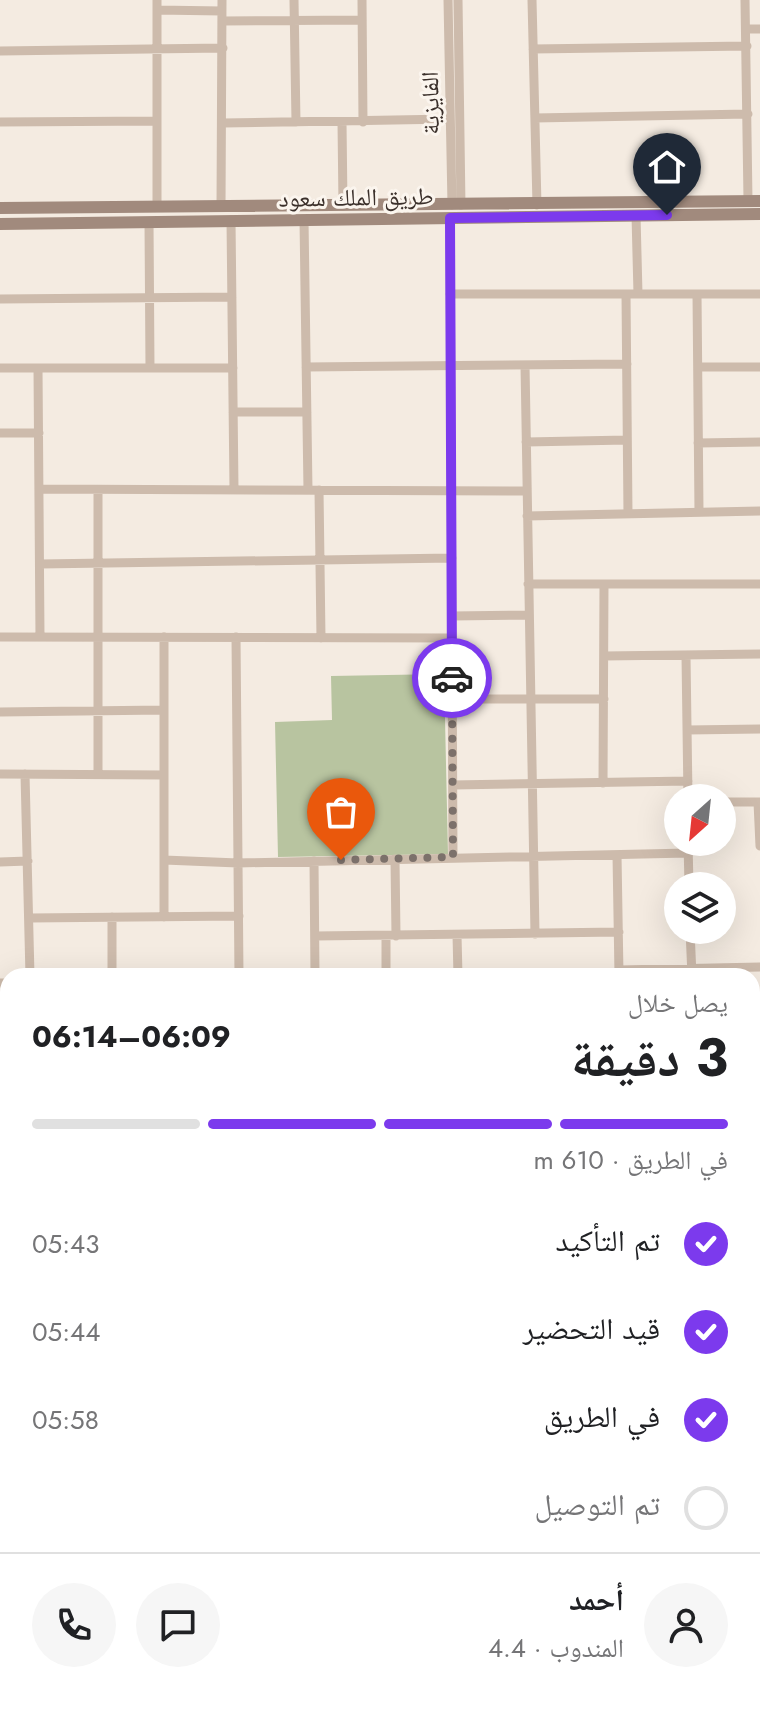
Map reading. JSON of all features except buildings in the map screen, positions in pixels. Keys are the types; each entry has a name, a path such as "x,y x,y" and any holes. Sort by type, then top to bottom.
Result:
{"main road":[{"name":"طريق الملك سعود","path":"0,224 304,220 537,205 754,200"},
{"name":"طريق الملك سعود","path":"0,208 343,206 636,215 760,214"}],"street":[{"path":"294,0 296,122"},
{"path":"362,0 363,122"},
{"name":"الفايزية","path":"448,0 454,209"},
{"name":"الفايزية","path":"454,209 458,0"},
{"path":"532,0 537,205"},
{"path":"745,0 754,200"},
{"path":"157,207 157,5 294,19 362,20"},
{"path":"221,207 222,10"},
{"path":"746,29 760,29"},
{"path":"533,49 747,46"},
{"path":"0,51 223,48"},
{"path":"535,118 748,114"},
{"path":"223,123 450,119"},
{"path":"0,122 157,121"},
{"path":"342,122 343,206"},
{"path":"453,857 450,294 454,209"},
{"path":"636,215 638,294"},
{"path":"231,220 234,489"},
{"path":"304,220 307,412 321,560 321,638"},
{"path":"149,222 150,368"},
{"path":"450,294 760,294"},
{"path":"626,294 628,514"},
{"path":"697,294 699,512"},
{"path":"0,299 232,297"},
{"path":"306,367 627,364"},
{"path":"525,365 535,934"},
{"path":"698,367 760,367"},
{"path":"0,368 233,368"},
{"path":"38,368 40,637"},
{"path":"233,412 307,412"},
{"path":"0,433 39,433"},
{"path":"526,442 627,440"},
{"path":"698,443 760,442"},
{"path":"39,489 527,491"},
{"path":"98,491 98,774"},
{"path":"527,516 760,511"},
{"path":"40,564 452,558"},
{"path":"528,584 760,584"},
{"path":"603,783 604,584"},
{"path":"452,616 529,615"},
{"path":"0,637 452,638"},
{"path":"164,637 164,917"},
{"path":"236,637 239,968"},
{"path":"604,656 760,654"},
{"path":"453,785 688,781 686,656"},
{"path":"453,699 604,699"},
{"path":"0,712 164,710"},
{"path":"687,730 760,729"},
{"path":"0,774 164,775"},
{"path":"25,774 30,968"},
{"path":"736,802 759,802 760,846"},
{"path":"164,860 238,863 617,855 664,850"},
{"path":"617,855 619,968"},
{"path":"387,968 395,859"},
{"path":"0,862 28,861"},
{"path":"314,861 315,968"},
{"path":"30,918 239,916"},
{"path":"112,917 112,968"},
{"path":"315,936 619,932"},
{"path":"457,935 458,968"},
{"path":"691,944 692,968"}],"green space":[{"path":"444,674 448,854 278,857 275,722 332,720 331,676"}],"way so far":[{"path":"341,860 453,857 452,678"}],"route":[{"path":"452,678 450,218 667,215"}]}
